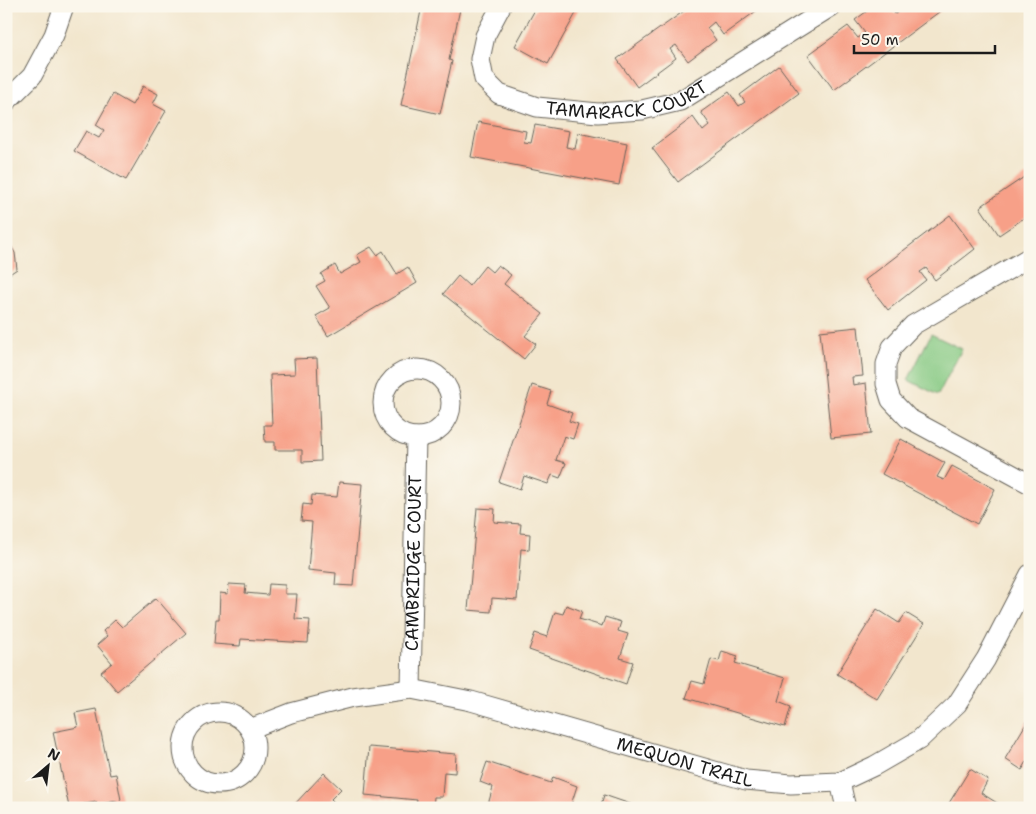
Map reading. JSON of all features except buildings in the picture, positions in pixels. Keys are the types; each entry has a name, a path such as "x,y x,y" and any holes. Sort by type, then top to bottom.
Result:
{"street":[{"path":"6,102 32,76 54,35 64,6"},
{"name":"TAMARACK COURT","path":"501,6 485,36 480,59 484,80 499,94 537,107 598,113 642,110 680,101 832,6"},
{"path":"1030,257 913,325 892,348 886,364 886,384 891,400 908,418 1030,484"},
{"name":"CAMBRIDGE COURT","path":"411,689 416,437"},
{"name":"MEQUON TRAIL","path":"250,729 291,713 352,696 411,689 472,701 746,780 791,784 840,782 874,766 919,740 956,704 986,659 1030,574"},
{"path":"840,782 846,808"}],"green space":[{"path":"931,334 962,349 938,395 908,380"}]}
